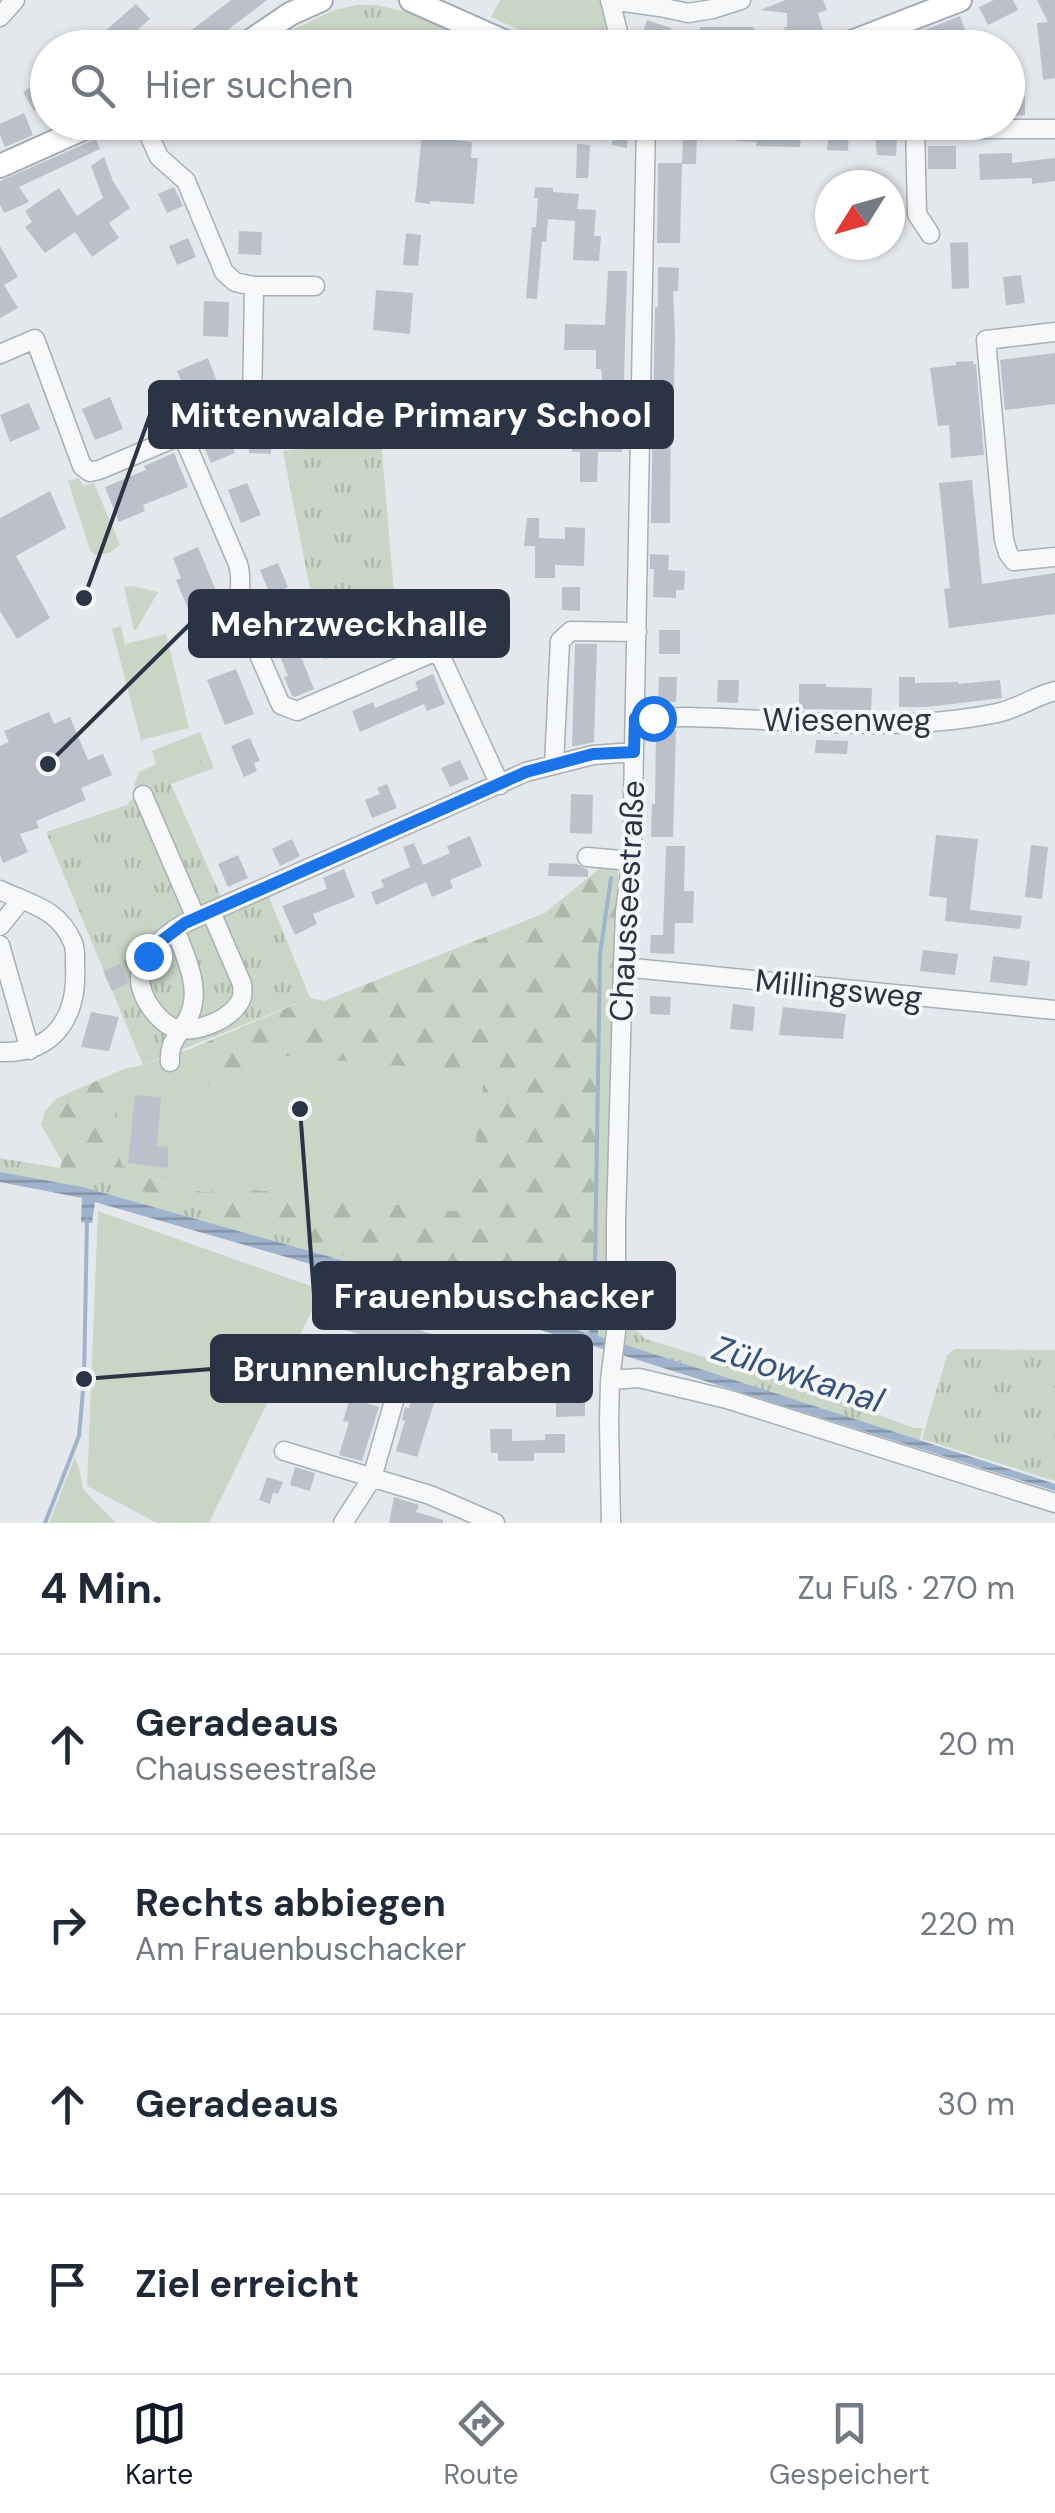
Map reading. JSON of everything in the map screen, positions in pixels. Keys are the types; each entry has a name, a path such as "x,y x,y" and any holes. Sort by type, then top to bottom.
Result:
{"main road":[{"path":"266,30 284,7 321,0"},
{"path":"411,0 478,30"},
{"path":"882,30 960,0"},
{"path":"0,166 58,140"}],"street":[{"path":"0,17 15,0"},
{"path":"618,30 610,0 688,14 741,0"},
{"path":"1025,130 1055,130"},
{"path":"150,140 158,158 186,181 224,272 235,282 254,286 316,286"},
{"name":"Chausseestraße","path":"610,1523 623,967 635,718 646,140"},
{"path":"915,140 917,214 930,234"},
{"path":"252,410 254,286"},
{"path":"1055,332 986,340 1008,553 1014,561 1055,557"},
{"path":"0,354 35,339 82,466 90,472 243,409 280,413"},
{"path":"182,434 238,564 242,584 240,611 281,705 297,711 434,652 442,659 500,785"},
{"path":"554,764 560,641 572,632 637,632"},
{"name":"Wiesenweg","path":"635,718 921,723 1002,712 1055,691"},
{"path":"143,795 204,915 242,984 243,996 229,1014 195,1028 169,1026 140,988 138,976 148,956 175,929 204,915 500,785 526,772 593,754 634,752"},
{"path":"587,857 631,862"},
{"path":"0,926 17,905 8,894"},
{"path":"0,1052 30,1050 48,1041 72,1009 76,984 74,945 50,913 8,894"},
{"path":"170,1062 169,1050 194,999 191,974 175,929"},
{"path":"0,945 30,1050"},
{"name":"Millingsweg","path":"623,967 1055,1010"},
{"path":"342,1523 372,1478 398,1387 396,1366"},
{"path":"612,1370 727,1399 1055,1504"},
{"path":"284,1451 430,1495 495,1523"}],"green space":[{"path":"500,0 600,0 606,30 520,30 491,17"},
{"path":"377,5 414,14 416,10 462,30 293,30 334,10"},
{"path":"381,439 397,628 324,660 283,451"},
{"path":"79,478 83,486 94,483 120,545 109,553 95,555 90,550 68,481"},
{"path":"124,587 158,592 136,630"},
{"path":"121,626 125,644 166,634 189,728 141,740 112,629"},
{"path":"200,732 214,768 171,784 225,906 266,890 310,998 143,1065 46,832 127,805 137,793 134,786 139,772 156,764 152,751"},
{"path":"193,742 202,766 171,778 162,754"},
{"path":"599,869 618,869 608,1340 597,1336 598,1321 591,1322 591,1334 83,1172 60,1168 62,1161 41,1125 45,1111 57,1098 124,1069 127,1076 115,1132 124,1166 163,1182 204,1192 256,1190 466,1212 275,1055 229,1082 209,1086 190,1049 310,998 324,1001 545,913"},
{"path":"190,1049 209,1086 229,1082 275,1055 485,1073 466,1212 256,1190 204,1192 123,1166 115,1132 127,1076 124,1069"},
{"path":"0,1158 83,1172 437,1283 451,1291 83,1187 0,1172"},
{"path":"98,1211 322,1290 209,1523 157,1523 87,1486"},
{"path":"621,1300 630,1301 633,1323 646,1339 923,1428 919,1441 621,1344"},
{"path":"955,1349 1055,1350 1055,1481 922,1439 947,1355"},
{"path":"75,1457 83,1489 116,1523 49,1523"}],"water":[{"path":"0,1172 83,1187 590,1334 591,1321 598,1321 598,1336 1055,1484 1055,1491 571,1339 95,1202 92,1223 81,1222 82,1198 0,1182"}],"building":[{"path":"231,0 267,0 228,30 192,30"},
{"path":"786,0 823,0 827,10 818,13 823,30 785,30 787,13 760,10"},
{"path":"994,0 1013,0 1018,10 988,25 979,7"},
{"path":"1037,0 1055,0 1055,78 1043,80 1037,23 1048,22"},
{"path":"136,4 150,19 137,30 106,30"},
{"path":"960,16 965,30 925,30"},
{"path":"647,20 671,28 670,30 644,30"},
{"path":"700,27 754,27 754,30"},
{"path":"24,113 30,136 5,147 0,124"},
{"path":"94,140 100,149 19,187 29,202 4,213 0,181"},
{"path":"421,140 472,142 471,158 478,158 474,204 415,202"},
{"path":"612,140 627,140 627,148 612,145"},
{"path":"683,140 697,140 696,164 682,164"},
{"path":"801,140 800,147 756,146 757,142 737,141"},
{"path":"828,140 849,140 848,151 827,150"},
{"path":"876,140 897,140 896,156 877,155"},
{"path":"577,144 590,145 588,178 576,178"},
{"path":"928,146 956,146 956,169 928,169"},
{"path":"1012,153 1012,163 1055,158 1055,181 1032,184 1032,178 980,180 979,154"},
{"path":"104,157 130,208 109,223 119,238 92,257 75,232 45,253 25,227 32,222 25,211 59,188 77,216 103,198 91,166"},
{"path":"658,163 682,163 680,243 657,243"},
{"path":"174,187 183,206 167,213 158,194"},
{"path":"535,187 579,194 577,209 596,210 594,236 601,236 599,261 573,260 575,221 548,219 537,299 526,298 532,227 536,227"},
{"path":"239,231 262,232 261,255 238,254"},
{"path":"406,233 421,235 418,266 403,265"},
{"path":"188,238 196,257 177,265 169,246"},
{"path":"968,242 969,288 952,289 950,243"},
{"path":"0,246 18,277 4,285 18,308 0,318"},
{"path":"658,267 679,268 678,291 673,291 670,523 651,523"},
{"path":"608,271 627,271 622,452 598,452 597,482 580,482 580,452 572,452 573,426 555,426 556,413 601,415 602,376 601,369 596,369 596,350 564,350 565,324 605,325"},
{"path":"1021,275 1025,303 1006,305 1003,277"},
{"path":"376,290 413,293 410,334 373,330"},
{"path":"204,301 229,302 228,337 203,336"},
{"path":"1055,353 1055,404 1005,410 1000,360"},
{"path":"208,358 218,384 188,397 177,371"},
{"path":"973,361 984,455 951,458 949,425 938,426 930,368"},
{"path":"110,397 123,429 95,440 82,409"},
{"path":"29,403 40,429 10,442 0,415"},
{"path":"227,432 235,453 211,463 202,442"},
{"path":"249,433 271,434 271,454 249,453"},
{"path":"174,453 188,487 143,505 145,511 119,522 105,487"},
{"path":"972,480 982,584 1055,573 1055,614 949,628 944,589 950,588 939,483"},
{"path":"247,483 261,515 241,523 228,490"},
{"path":"50,491 66,528 16,556 50,618 17,639 0,611 0,518"},
{"path":"527,518 539,518 539,538 565,539 565,527 585,528 584,566 555,565 555,578 535,578 535,546 524,546"},
{"path":"198,547 225,613 195,626 176,580 181,578 173,558"},
{"path":"650,554 669,555 668,570 685,571 684,590 676,590 676,598 653,597"},
{"path":"278,563 288,587 270,595 260,570"},
{"path":"562,587 580,587 580,611 562,610"},
{"path":"277,606 314,689 295,697 270,633 265,635 257,614"},
{"path":"659,630 680,630 680,654 659,654"},
{"path":"575,644 597,644 594,742 572,746"},
{"path":"236,669 254,714 225,725 207,680"},
{"path":"433,674 445,704 427,711 424,704 360,732 352,711 373,702 375,708 418,690 415,682"},
{"path":"659,677 677,677 676,702 658,702"},
{"path":"899,677 915,677 915,683 1000,680 1002,698 899,707"},
{"path":"718,680 739,680 738,703 717,702"},
{"path":"799,684 872,688 871,710 799,709"},
{"path":"49,712 54,724 70,717 88,760 103,754 112,775 81,788 86,800 36,821 39,828 20,834 28,852 3,863 0,746 9,742 4,731"},
{"path":"656,730 676,730 673,837 651,837"},
{"path":"250,738 260,761 254,763 257,771 244,777 231,746"},
{"path":"816,740 848,741 847,754 815,753"},
{"path":"460,760 469,779 450,787 441,768"},
{"path":"387,784 397,808 372,818 365,800 380,794 377,788"},
{"path":"571,794 593,795 592,834 570,833"},
{"path":"936,835 978,839 970,910 1022,916 1020,929 945,921 947,898 929,896"},
{"path":"470,836 482,866 450,880 453,888 432,897 426,882 376,905 371,892 384,887 381,880 410,867 403,847 414,843 423,865 450,853 447,846"},
{"path":"292,839 300,856 280,866 272,849"},
{"path":"1031,845 1048,847 1042,899 1025,897"},
{"path":"666,846 685,846 684,891 694,891 693,923 675,923 674,954 650,953 651,935 663,935"},
{"path":"238,855 248,878 228,887 218,864"},
{"path":"549,863 577,864 588,870 588,877 548,876"},
{"path":"344,869 355,897 313,914 317,924 295,935 282,906 327,889 323,878"},
{"path":"923,950 958,954 955,975 920,971"},
{"path":"993,956 1030,961 1027,986 990,982"},
{"path":"120,964 128,983 112,991 103,971"},
{"path":"650,996 671,997 670,1015 650,1014"},
{"path":"733,1004 755,1007 753,1031 730,1029"},
{"path":"783,1007 846,1014 843,1039 779,1035"},
{"path":"91,1012 119,1017 109,1051 81,1047"},
{"path":"135,1095 161,1097 157,1146 168,1147 168,1168 128,1163"},
{"path":"344,1306 438,1336 432,1355 338,1328"},
{"path":"350,1355 369,1361 357,1400 379,1407 362,1461 339,1455 349,1422 343,1421 349,1401 322,1393 330,1366 345,1370"},
{"path":"419,1381 439,1387 417,1457 396,1451 405,1407 409,1408"},
{"path":"511,1387 585,1389 585,1416 556,1417 556,1401 511,1401"},
{"path":"490,1429 512,1429 512,1441 545,1440 545,1434 565,1434 565,1453 534,1453 534,1461 498,1461 498,1453 491,1453"},
{"path":"295,1467 315,1473 310,1491 290,1485"},
{"path":"267,1477 283,1482 278,1494 273,1493 270,1504 259,1500"},
{"path":"394,1497 419,1505 416,1512 443,1523 389,1523"}],"waterway":[{"path":"594,1322 600,954 611,878"},
{"path":"45,1523 79,1436 87,1220"}],"place":[{"name":"Mittenwalde Primary School","path":"84,598"},
{"name":"Mehrzweckhalle","path":"48,764"},
{"name":"Frauenbuschacker","path":"300,1109"},
{"name":"Brunnenluchgraben","path":"84,1379"}],"route":[{"path":"148,956 185,923 526,772 593,754 634,752 635,718 653,718"}],"water label":[{"name":"Zülowkanal","path":"798,1374"}]}
